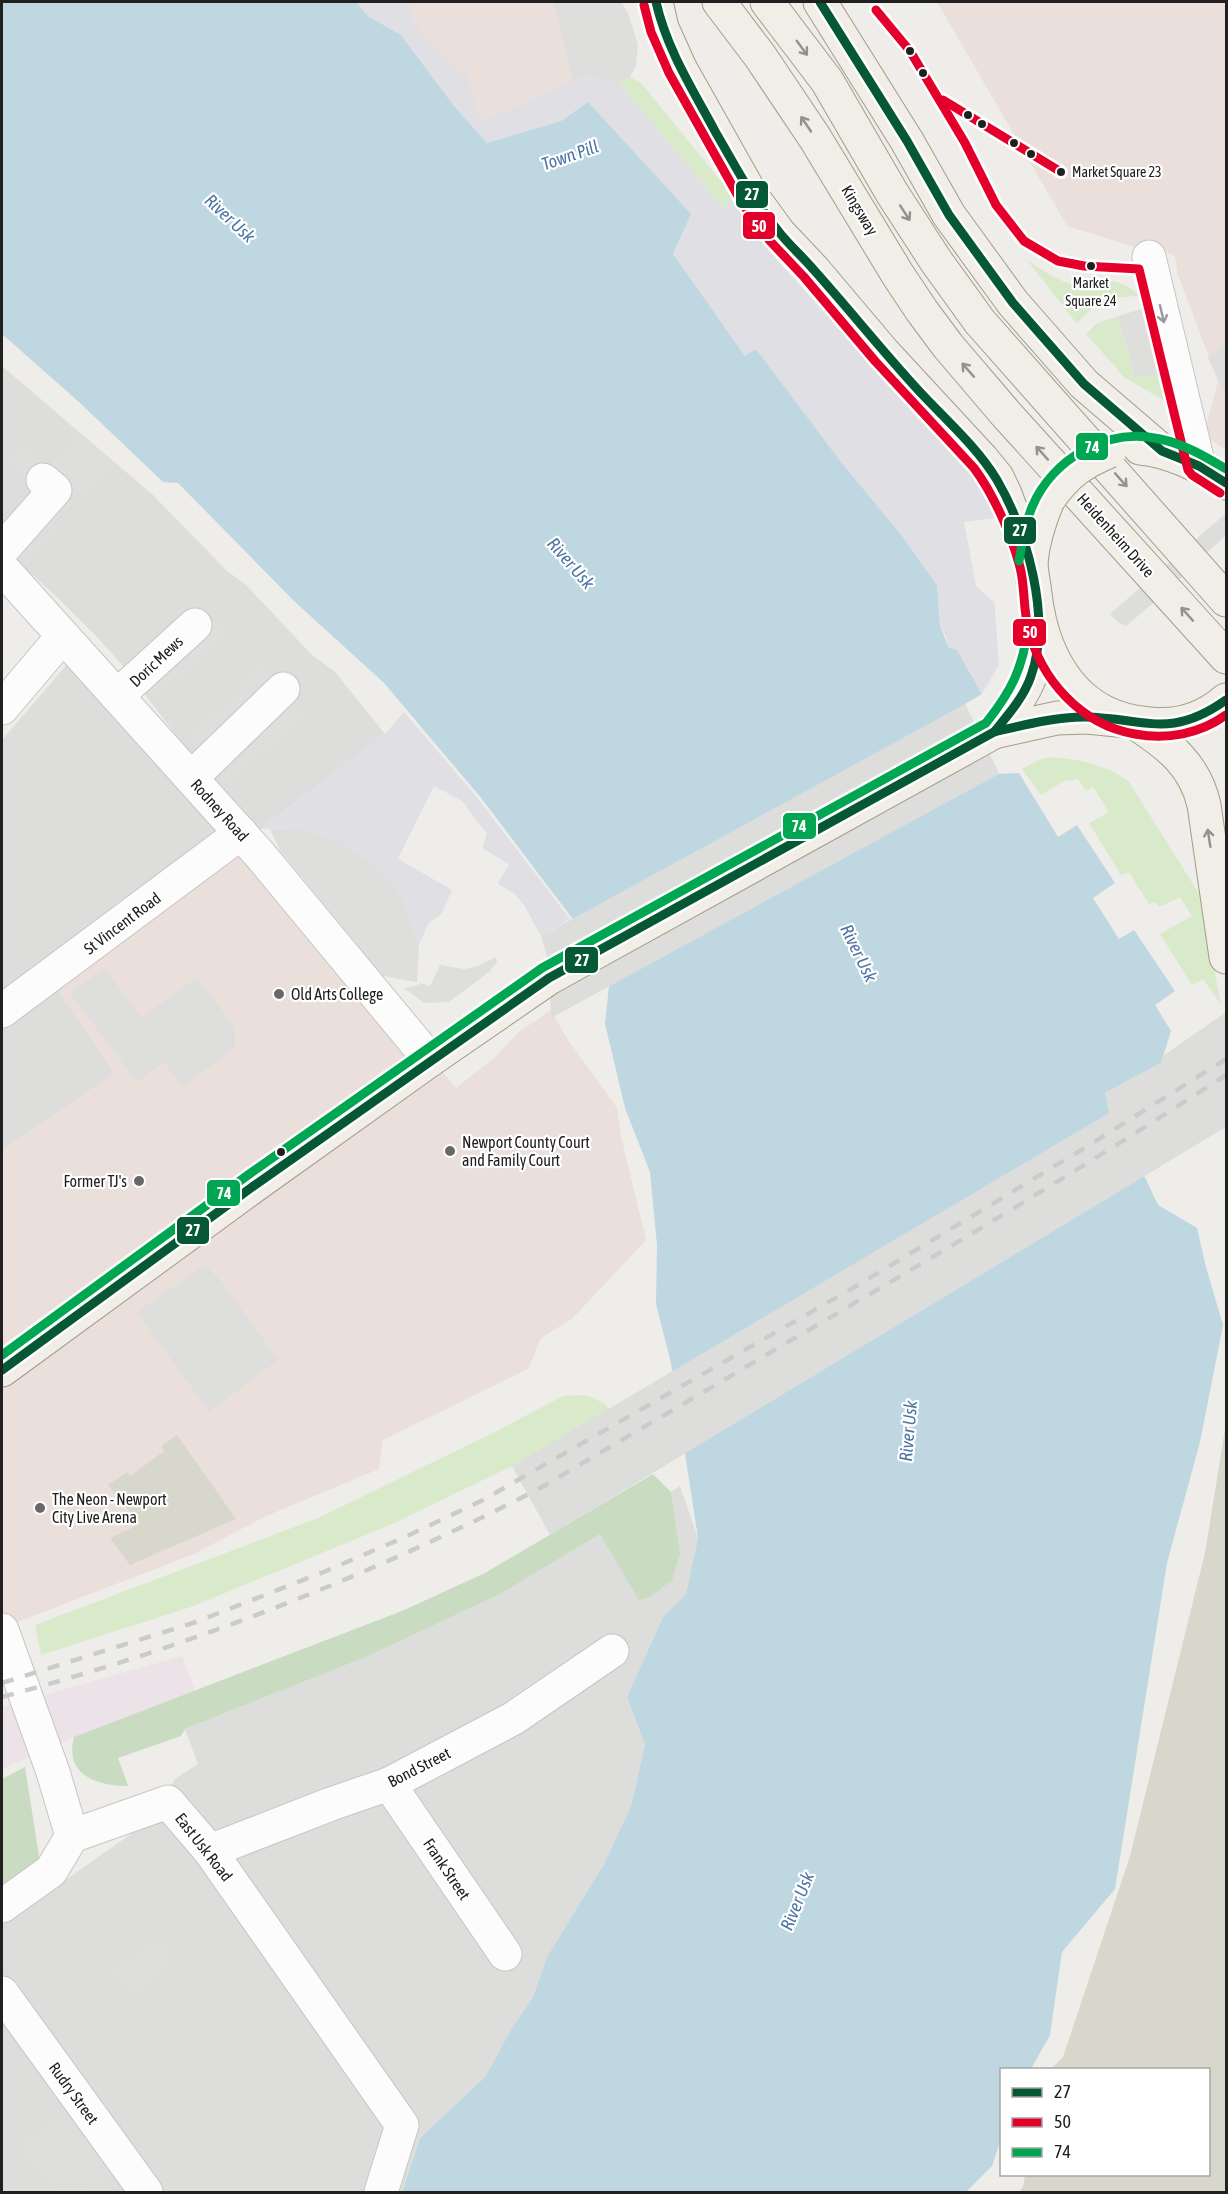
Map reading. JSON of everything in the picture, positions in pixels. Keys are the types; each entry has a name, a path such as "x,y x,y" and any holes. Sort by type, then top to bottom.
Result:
{"main road":[{"path":"656,2 662,28 680,68 752,196 778,233 813,269 884,353 997,477 1031,563 1040,628 1032,674 1015,705 988,735"},
{"name":"Kingsway","path":"719,2 760,56 815,138 922,311 948,346 1006,414"},
{"path":"767,2 826,81 892,193 936,261 980,322 1227,600"},
{"path":"820,2 907,141 949,215 1013,303 1084,384 1162,451"},
{"name":"Heidenheim Drive","path":"1006,414 1227,657"},
{"path":"1031,563 1037,531 1048,501 1063,480 1074,470 1110,451 1135,447 1162,451 1199,466 1227,483"},
{"path":"1040,628 1053,660 1070,687 1104,711 1152,733 1179,756 1197,782 1204,805 1227,957"},
{"path":"2,1370 255,1185 549,978 988,735 1057,718 1087,717 1162,725 1180,723 1209,712 1227,700"}],"street":[{"path":"1149,257 1199,466"},
{"path":"2,550 55,490 43,480"},
{"name":"Rodney Road","path":"2,568 240,833 430,1060"},
{"name":"Doric Mews","path":"117,696 195,625"},
{"path":"2,708 63,636"},
{"path":"191,778 283,689"},
{"name":"St Vincent Road","path":"2,1011 240,833"},
{"path":"2,1630 53,1772 72,1836 51,1871 2,1906"},
{"name":"Bond Street","path":"210,1851 389,1784 514,1718 612,1651"},
{"name":"Frank Street","path":"389,1784 505,1954"},
{"name":"East Usk Road","path":"72,1836 168,1802 210,1851 402,2125 381,2193"},
{"name":"Rudry Street","path":"2,1993 146,2193"}],"shaded area":[{"path":"356,2 409,2 415,7 408,16 461,75 464,65 481,122 585,75 619,83 724,209 733,196 778,261 993,499 995,518 964,522 976,586 994,602 995,610 999,665 982,694 962,658 949,648 940,626 937,585 899,532 841,462 756,349 745,356 673,254 588,103 561,121 487,143 454,106 401,35 368,16"},
{"path":"386,2 584,2 602,73 487,134"},
{"path":"553,2 621,2 628,13 638,45 636,65 630,77 619,83 585,75 573,82"},
{"path":"937,2 1226,2 1226,450 1204,435 1218,381 1178,275 1175,257 1162,249 1141,249 1067,226"},
{"path":"1145,308 1163,373 1135,378 1118,316"},
{"path":"1226,343 1226,397 1208,358"},
{"path":"2,366 153,495 227,571 245,584 312,655 335,672 385,734 260,829 218,789 122,665 59,599 2,547"},
{"path":"78,433 114,464 84,500 78,496 53,525 58,530 27,565 2,543 37,489 8,464 25,445 50,466"},
{"path":"204,605 230,634 156,698 131,669"},
{"path":"69,662 228,841 49,978 115,1073 2,1150 2,740"},
{"path":"263,663 305,720 282,736 226,785 188,737 240,691 236,686"},
{"path":"404,712 475,795 570,919 541,936 524,905 514,893 498,884 509,864 482,848 487,834 462,801 434,786 398,859 454,891 452,890 442,913 428,924 419,945 403,897 383,872 338,839 296,828 260,829 385,734"},
{"path":"296,828 338,839 383,872 403,897 419,945 417,982 383,976 280,850 270,829"},
{"path":"241,833 456,1088 493,1059 519,1032 551,1010 566,1037 617,1108 621,1136 646,1240 572,1319 541,1338 528,1369 383,1440 379,1469 264,1517 194,1554 2,1628 2,1150 115,1073 48,977"},
{"path":"496,957 497,962 489,972 449,1002 424,1003 404,988 420,983 430,986 440,965 464,969 475,967"},
{"path":"104,968 142,1018 197,977 235,1028 235,1048 182,1087 164,1062 137,1082 70,993"},
{"path":"205,1265 222,1282 278,1360 209,1412 137,1312"},
{"path":"1226,1423 1226,2192 1019,2192 1023,2187 1025,2176 1210,2176 1210,2068 1052,2068 1063,2057 1130,1856 1205,1553"},
{"path":"177,1435 236,1519 130,1565 110,1538 140,1524 108,1485 127,1472 130,1476 164,1451 161,1446"},
{"path":"680,1486 698,1538 686,1594 663,1617 627,1697 645,1745 631,1806 604,1864 547,1957 533,1997 512,2028 485,2077 420,2138 402,2192 2,2192 2,1925 155,1817 175,1779 198,1764 185,1729 366,1657 500,1594"},
{"path":"182,1656 195,1690 74,1737 2,1769 2,1707"},
{"path":"159,1940 176,1961 131,1995 112,1972"},
{"path":"65,2114 111,2179 92,2192 53,2192 20,2145"}],"green space":[{"path":"630,77 642,84 733,196 724,209 619,83"},
{"path":"1027,260 1072,285 1080,286 1103,281 1115,282 1126,286 1140,296 1104,301 1077,324"},
{"path":"1118,316 1135,378 1163,373 1172,405 1125,378 1086,334 1096,324"},
{"path":"1054,757 1094,764 1112,771 1129,782 1201,897 1221,1005 1203,979 1192,985 1160,934 1192,916 1180,897 1159,907 1155,902 1149,904 1129,872 1121,875 1089,823 1109,812 1093,787 1086,791 1078,779 1064,781 1041,795 1022,769 1041,759"},
{"path":"585,1395 604,1403 609,1409 512,1466 390,1525 191,1607 41,1655 35,1625 318,1518 495,1432 563,1396"},
{"path":"653,1474 671,1492 680,1554 672,1580 650,1597 639,1600 600,1534 500,1594 366,1657 185,1729 181,1736 118,1758 128,1786 95,1781 86,1776 74,1761 72,1750 74,1737 402,1611 485,1573"},
{"path":"25,1767 40,1863 2,1888 2,1779"}],"water":[{"path":"2,2 356,2 368,16 401,35 454,106 487,143 561,121 588,102 691,214 673,254 745,356 756,349 841,462 899,532 937,585 940,626 949,648 957,650 982,694 965,704 999,774 1019,773 1058,837 1077,825 1115,883 1093,898 1119,939 1134,930 1175,991 1155,1005 1171,1031 1161,1063 1105,1093 1158,1205 1197,1228 1223,1325 1200,1442 1167,1563 1115,1889 1062,1952 1050,2035 1032,2068 1000,2068 1000,2142 992,2166 966,2192 402,2192 420,2138 485,2077 512,2028 533,1997 547,1957 604,1864 631,1806 645,1745 627,1697 663,1617 686,1594 698,1538 671,1363 656,1304 657,1245 650,1172 625,1108 605,1024 609,986 572,918 482,799 384,683 294,601 178,483 163,482 79,402 2,334"}],"pier":[{"path":"1225,514 1226,535 1160,597 1126,626 1110,614"},
{"path":"965,704 999,774 551,1018 549,963 541,936"},
{"path":"1226,1012 1226,1127 550,1535 512,1466 1109,1113 1105,1093 1161,1063 1163,1056"}],"railway":[{"path":"2,1683 196,1622 326,1571 483,1500 853,1288 1083,1149 1226,1059"},
{"path":"2,1697 70,1678 203,1635 397,1557 525,1496 954,1244 1226,1075"}],"transit line":[{"name":"27","path":"656,2 667,37 682,69 716,133 761,209 906,377 980,456 1008,501 1018,524 1033,576 1039,628 1037,653 1028,684 1015,706 994,732"},
{"name":"27","path":"820,2 907,141 949,215 1013,303 1084,384 1162,451 1199,466 1226,483"},
{"name":"50","path":"644,5 651,32 669,73 742,203 770,241 804,277 875,361 974,468 988,490 1007,528 1020,567 1026,620 1034,646 1042,664 1066,697 1097,721 1115,729 1147,736 1183,734 1205,727 1226,715"},
{"name":"50","path":"876,10 910,51 965,143 996,205 1024,241 1058,261 1084,266 1139,269 1188,470 1220,493"},
{"name":"50","path":"943,100 1061,172"},
{"name":"74","path":"1019,561 1027,520 1041,490 1053,474 1084,450 1120,438 1160,439 1186,448 1226,469"},
{"name":"74","path":"2,1355 248,1175 542,968 986,723 1003,700 1015,678 1023,655 1028,627"},
{"name":"27","path":"2,1370 255,1185 549,978 994,732 1073,717 1157,724 1173,723 1189,720 1226,700"}],"place":[{"name":"Market Square 23","path":"1061,172"},
{"name":"Market Square 24","path":"1091,266"},
{"name":"Old Arts College","path":"279,994"},
{"name":"Newport County Court and Family Court","path":"450,1151"},
{"name":"Former TJ's","path":"139,1181"},
{"name":"The Neon - Newport City Live Arena","path":"40,1508"}],"water label":[{"name":"Town Pill","path":"570,155"},
{"name":"River Usk","path":"230,218"},
{"name":"River Usk","path":"571,563"},
{"name":"River Usk","path":"859,953"},
{"name":"River Usk","path":"908,1431"},
{"name":"River Usk","path":"797,1901"}]}
